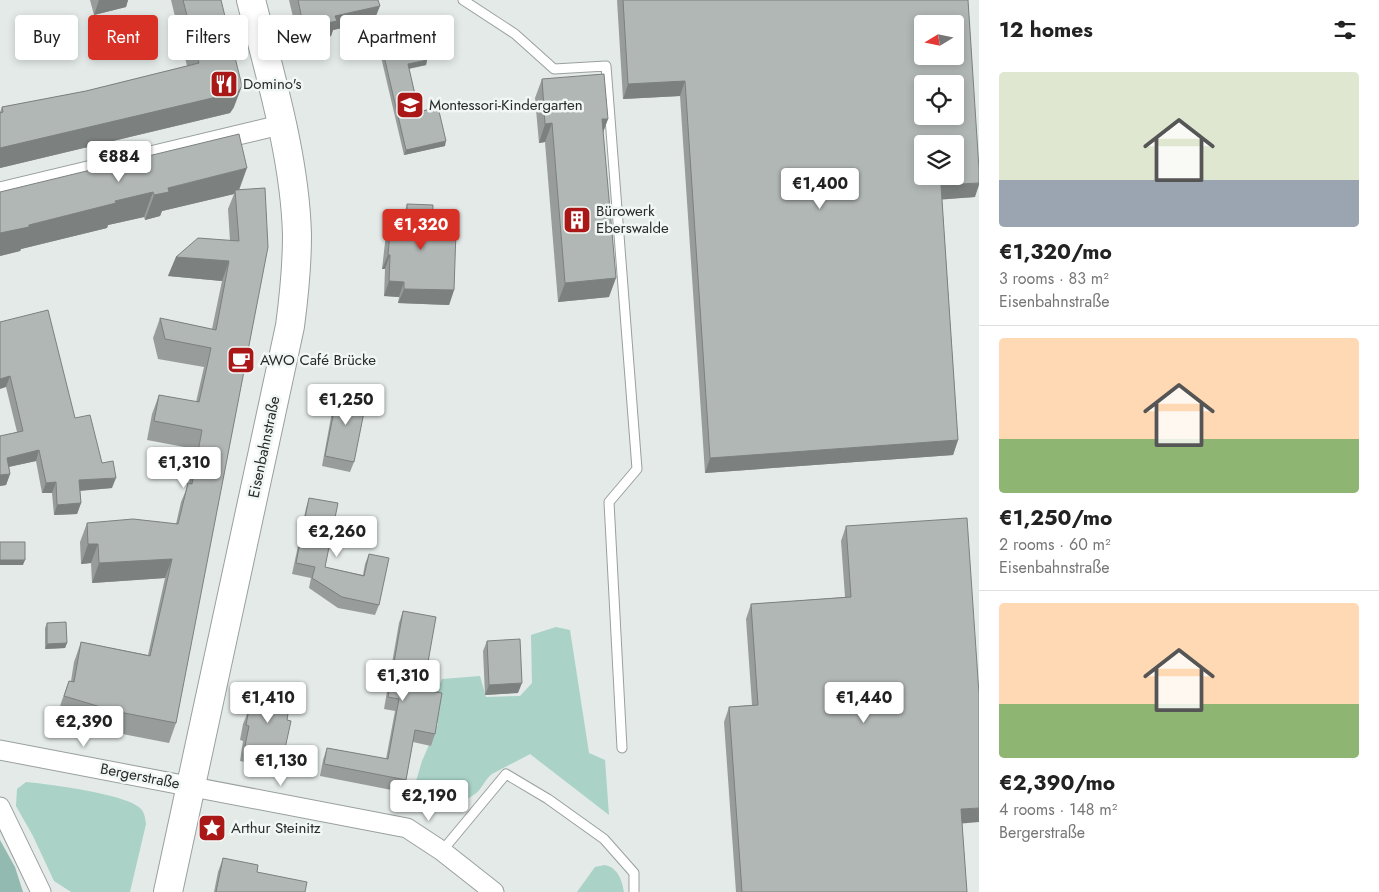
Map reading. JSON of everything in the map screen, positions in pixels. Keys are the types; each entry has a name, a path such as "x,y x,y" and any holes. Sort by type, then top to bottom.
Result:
{"main road":[{"name":"Eisenbahnstraße","path":"168,892 290,326 296,284 297,234 292,181 252,0"}],"street":[{"path":"0,192 280,125"},
{"name":"Bergerstraße","path":"0,750 407,828 442,851 494,892"},
{"path":"0,807 42,892"}],"lane":[{"path":"463,0 515,34 554,69 606,66 637,468 609,502 622,748"},
{"path":"442,851 506,774 548,799 604,840 634,873 634,892"}],"green space":[{"path":"556,627 570,630 589,753 605,760 609,815 530,754 492,774 477,792 451,806 426,806 411,798 422,761 438,724 426,714 442,679 480,676 486,697 520,696 532,683 531,635"},
{"path":"26,782 69,787 105,794 133,804 141,809 146,824 130,892 71,892 54,881 33,836 16,806 17,789"},
{"path":"0,840 15,867 23,892 0,892"},
{"path":"605,865 619,875 624,892 577,892 595,867"}],"building":[{"path":"183,0 221,0 225,15 187,15"},
{"path":"298,0 378,0 380,6 335,16 337,21 330,22 330,15 301,15"},
{"path":"623,0 968,0 979,183 964,184 964,135 914,135 914,185 941,185 958,440 710,458 685,81 628,84"},
{"path":"198,60 236,60 242,86 238,92 0,148 0,113 3,112 2,107 86,91 199,63"},
{"path":"385,60 427,60 408,64 419,112 438,107 446,141 406,150"},
{"name":"Bürowerk Eberswalde","path":"604,74 608,119 602,119 616,278 565,283 552,123 545,124 542,79"},
{"path":"239,134 247,168 168,188 169,192 154,195 153,192 115,201 116,203 0,233 0,192"},
{"path":"265,188 268,247 176,723 114,711 64,696 69,681 74,682 81,642 150,656 172,559 99,563 98,544 88,544 87,523 133,519 178,524 188,483 192,484 202,430 154,421 159,395 199,402 211,348 165,339 160,318 216,330 229,261 176,257 198,238 239,241 235,190"},
{"path":"407,204 433,205 432,230 456,231 454,290 404,289 404,282 389,281 390,255 388,255 392,210 407,211"},
{"path":"48,310 75,418 90,415 102,463 113,461 116,478 79,480 81,503 57,505 56,482 46,483 39,450 7,458 10,474 0,475 0,436 23,431 10,376 0,379 0,322"},
{"path":"338,391 367,397 354,462 325,456"},
{"path":"309,498 338,503 325,567 364,576 369,554 389,558 379,605 342,597 312,578 315,567 296,563"},
{"path":"967,518 979,694 979,808 961,809 967,892 742,892 729,707 758,705 751,604 851,597 846,526"},
{"path":"0,542 25,542 25,560 0,560"},
{"path":"403,611 436,617 423,690 442,693 435,734 415,730 406,780 324,764 327,748 388,759 399,699 388,697"},
{"path":"66,622 67,643 47,644 47,623"},
{"path":"520,639 522,683 489,685 487,641"},
{"path":"255,695 290,701 287,720 291,721 284,753 245,746 249,726 246,725 249,709 253,710"},
{"path":"223,858 258,865 257,872 307,882 305,892 216,892"}],"place":[{"name":"Domino's","path":"224,84"},
{"name":"Montessori-Kindergarten","path":"410,105"},
{"name":"Bürowerk Eberswalde","path":"577,220"},
{"name":"AWO Café Brücke","path":"241,360"},
{"name":"Arthur Steinitz","path":"212,828"}]}
